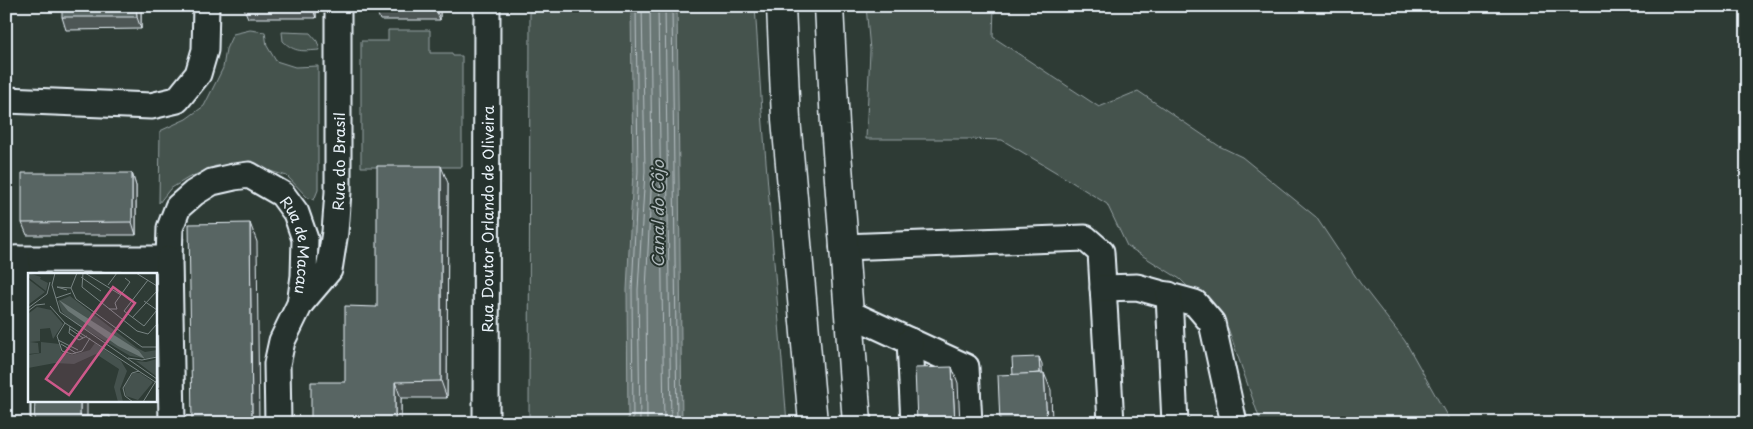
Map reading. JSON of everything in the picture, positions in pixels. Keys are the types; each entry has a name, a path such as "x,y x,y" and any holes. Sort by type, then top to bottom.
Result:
{"main road":[{"path":"781,6 786,119 813,423"},
{"path":"829,6 843,247 857,423"}],"street":[{"path":"6,100 151,106 177,100 198,74 205,50 206,6"},
{"name":"Rua do Brasil","path":"300,304 329,270 335,232 338,192 338,6"},
{"name":"Rua Doutor Orlando de Oliveira","path":"486,423 487,10"},
{"name":"Rua de Macau","path":"172,423 170,228 178,207 212,182 249,175 282,194 296,213 305,238 304,276 300,304"},
{"path":"843,247 1085,238 1100,252 1111,423"},
{"path":"18,423 12,259 170,259"},
{"path":"1103,288 1137,287 1195,303 1212,323 1234,423"},
{"path":"1169,295 1175,423"},
{"path":"278,423 277,364 282,341 300,304"},
{"path":"849,313 966,367 969,423"},
{"path":"910,341 914,423"}],"shaded area":[{"path":"530,6 755,6 787,423 529,423"},
{"path":"866,6 994,6 993,37 1099,107 1138,91 1219,146 1242,157 1316,217 1360,283 1405,341 1451,423 1261,423 1228,328 1180,279 1127,246 1107,204 1002,140 866,139 870,50"},
{"path":"250,30 265,32 267,46 276,61 295,67 318,66 318,190 314,200 307,197 287,176 270,171 216,166 188,178 170,189 159,203 160,131 186,119 204,106 223,68 226,49 233,34"},
{"path":"388,30 430,30 430,53 452,53 453,56 462,56 462,167 361,167 361,41 388,41"},
{"path":"282,32 310,33 317,41 320,50 304,51 291,48 283,41"}],"water":[{"name":"Canal do Côjo","path":"631,6 677,6 682,423 628,423 627,290 633,171"}],"building":[{"path":"62,6 136,6 137,17 62,17"},
{"path":"377,166 441,166 441,381 395,382 395,423 311,423 311,382 345,382 345,306 377,307"},
{"path":"22,173 132,173 132,222 22,223"},
{"path":"250,223 252,423 192,423 189,224"},
{"path":"1039,357 1040,373 1013,375 1012,358"},
{"path":"952,367 955,423 917,423 915,368"},
{"path":"1044,373 1047,423 1000,423 998,375"},
{"path":"35,402 80,402 80,416 110,416 110,423 34,423"}]}
